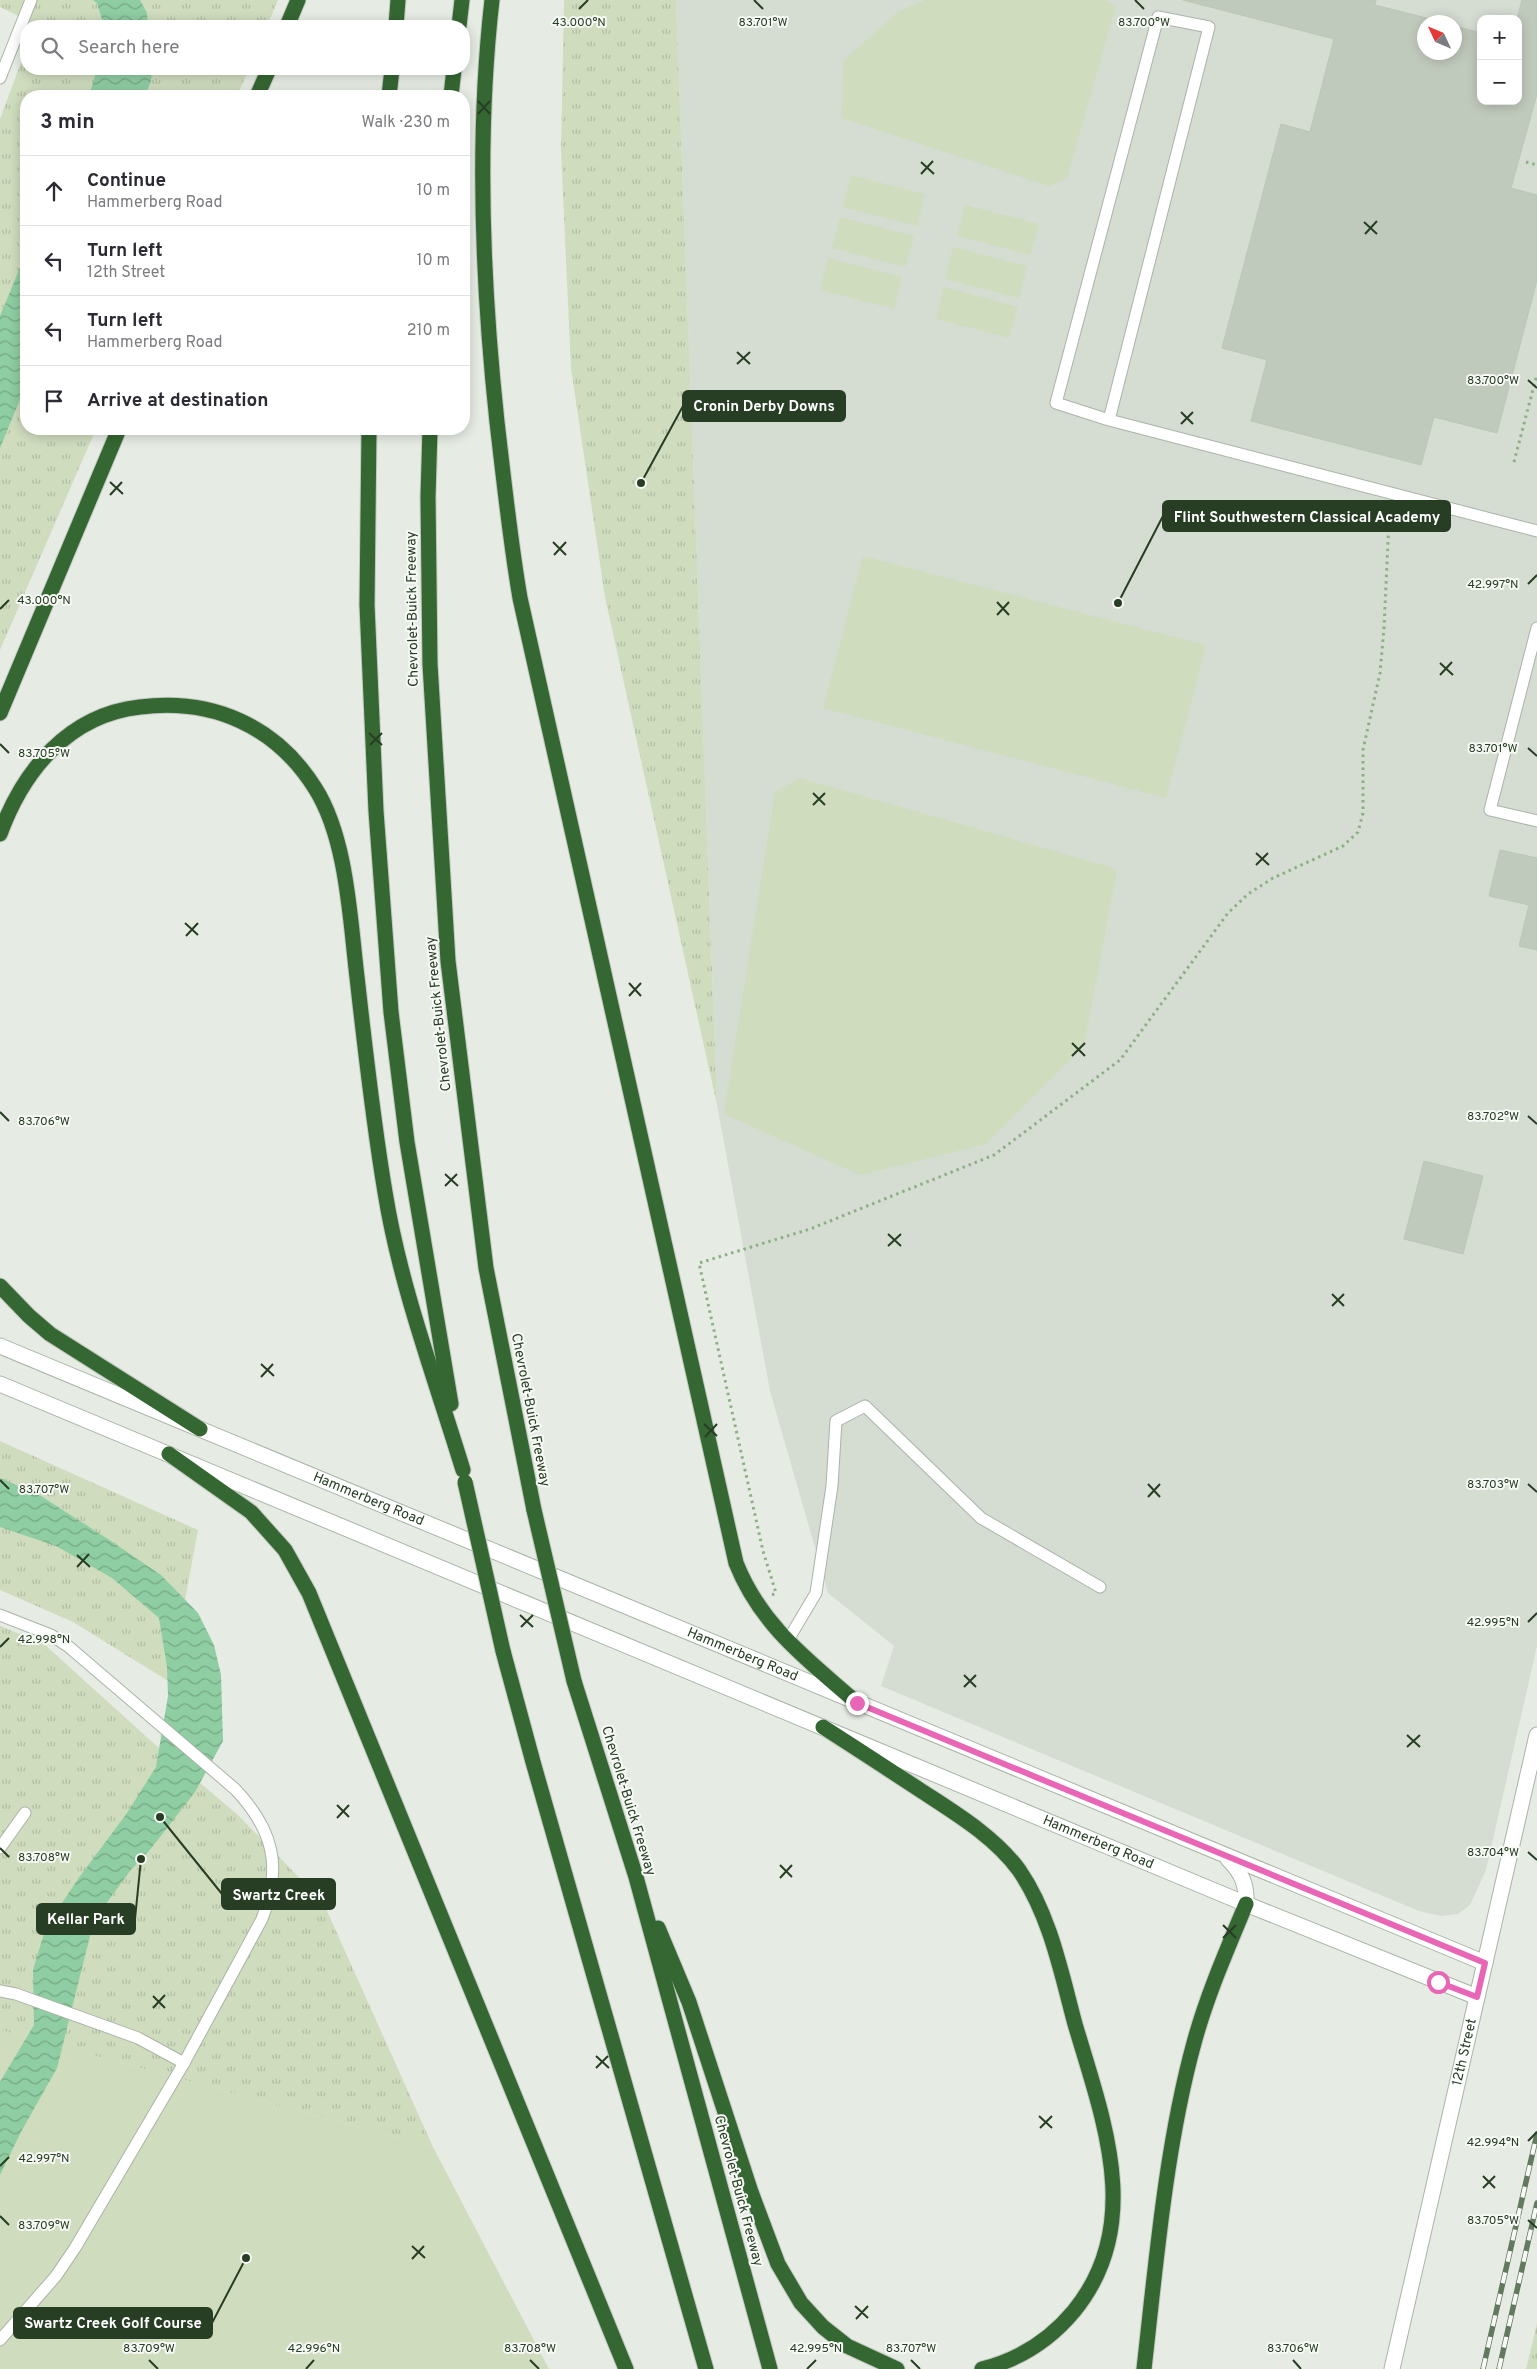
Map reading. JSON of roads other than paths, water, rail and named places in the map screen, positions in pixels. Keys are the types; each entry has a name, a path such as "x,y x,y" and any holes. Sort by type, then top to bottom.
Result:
{"highway":[{"path":"290,20 298,0"},
{"path":"396,20 398,0"},
{"path":"460,20 462,0"},
{"path":"492,0 484,113 484,243 493,383 509,531 519,589 729,1538 746,1586 756,1604 788,1640 857,1703"},
{"path":"260,90 266,75"},
{"path":"390,90 391,75"},
{"path":"451,90 453,75"},
{"path":"0,712 115,435"},
{"path":"369,435 367,605 376,811 391,1012 408,1151 464,1476 503,1652 706,2369"},
{"name":"Chevrolet-Buick Freeway","path":"430,435 428,497 430,664 448,961 486,1268 534,1510 574,1681 636,1877 770,2369"},
{"path":"0,834 11,804 27,778 43,758 61,741 83,727 108,715 134,708 161,704 190,706 216,711 266,734 286,750 303,770 317,790 328,814 342,863 371,1098 394,1242 464,1476"},
{"path":"0,1286 29,1316 50,1334 200,1429"},
{"path":"169,1454 251,1512 285,1550 309,1593 626,2369"},
{"path":"823,1726 965,1820 1003,1852 1018,1869 1031,1889 1049,1934 1100,2110 1109,2148 1113,2179 1110,2239 1103,2263 1094,2283 1065,2321 1046,2339 1000,2364 982,2369"},
{"path":"636,1877 690,2002 751,2192 778,2264 801,2303 823,2327 847,2346 897,2369"},
{"path":"1144,2369 1165,2200 1185,2076 1210,1994 1246,1904"}],"street":[{"name":"Hammerberg Road","path":"0,1346 1485,1963"},
{"name":"Hammerberg Road","path":"0,1384 1246,1904 1477,1997"},
{"name":"12th Street","path":"1392,2369 1537,1735"},
{"path":"1227,1857 1244,1880 1247,1891 1246,1904"}],"lane":[{"path":"23,20 31,0"},
{"path":"1109,420 1209,27 1158,17 1056,403 1109,420 1537,530"},
{"path":"0,78 20,28"},
{"path":"1537,628 1490,810 1537,821"},
{"path":"788,1640 816,1593 832,1486 836,1421 865,1406 981,1518 1100,1587"},
{"path":"0,1615 50,1635 69,1647 216,1772 250,1804 268,1838 273,1857 274,1879 270,1899 262,1919 184,2063 75,2248 56,2276 0,2340"},
{"path":"0,1848 25,1813"},
{"path":"0,1991 16,1994 138,2038 184,2063"}],"water":[{"path":"93,0 140,0 147,13 148,20 102,20 97,3"},
{"path":"95,75 152,75 147,90 91,90"},
{"path":"20,268 20,400 0,448 0,316"},
{"path":"0,1478 41,1496 161,1575 198,1613 214,1645 221,1675 223,1741 195,1792 149,1851 130,1871 94,1920 57,2068 21,2132 0,2175 0,2082 34,2025 33,1970 46,1927 78,1879 127,1813 156,1767 168,1696 167,1667 159,1618 112,1578 56,1546 0,1527"}],"railway":[{"path":"1483,2369 1537,2134"},
{"path":"1499,2369 1537,2203"}],"place":[{"name":"Cronin Derby Downs","path":"641,483"},
{"name":"Flint Southwestern Classical Academy","path":"1118,603"},
{"name":"Swartz Creek","path":"160,1817"},
{"name":"Kellar Park","path":"141,1859"},
{"name":"Swartz Creek Golf Course","path":"246,2258"}]}
